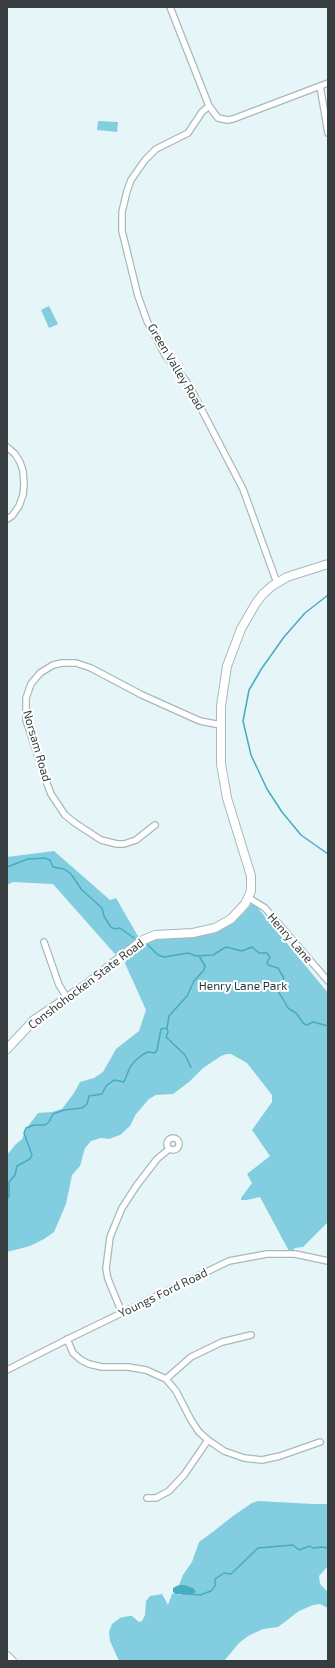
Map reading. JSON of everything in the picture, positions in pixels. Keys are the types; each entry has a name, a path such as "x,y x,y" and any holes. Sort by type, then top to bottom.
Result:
{"main road":[{"path":"249,898 252,886 251,876 222,777 221,725 225,675 237,638 256,603 263,594 277,583 295,574 328,564"},
{"name":"Conshohocken State Road","path":"7,1049 34,1020 86,985 141,940 155,935 193,933 215,928 236,915 249,898"},
{"path":"7,1656 12,1661"}],"street":[{"path":"170,7 209,106 218,118 227,120 328,84"},
{"path":"320,86 328,133"},
{"name":"Green Valley Road","path":"209,106 202,112 188,133 156,149 145,160 131,180 122,212 122,231 138,296 147,321 165,355 194,395 243,489 277,583"},
{"path":"7,447 15,454 20,462 23,471 24,484 23,495 19,506 12,516 7,519"},
{"name":"Norsam Road","path":"155,825 136,840 124,844 117,844 101,840 65,815 51,794 26,720 26,698 31,684 40,673 53,665 62,663 76,663 91,668 142,695 200,721 221,725"},
{"name":"Henry Lane","path":"249,898 265,908 328,982"},
{"path":"44,942 59,985 67,998"},
{"path":"122,1313 108,1279 106,1269 110,1237 122,1208 136,1185 157,1159 168,1149"},
{"name":"Youngs Ford Road","path":"7,1370 67,1339 229,1261 267,1254 297,1255 328,1261"},
{"path":"166,1379 191,1357 222,1342 251,1335"},
{"path":"67,1339 73,1353 80,1360 89,1364 102,1367 128,1367 146,1370 166,1379 176,1390 191,1420 208,1440 224,1450 244,1458 262,1460 280,1456 320,1442"},
{"path":"147,1498 156,1498 169,1491 184,1476 208,1440"}],"green space":[{"path":"98,121 118,122 117,132 97,130"},
{"path":"49,306 58,324 49,328 41,310"},
{"name":"Henry Lane Park","path":"54,851 110,900 116,898 143,945 156,939 196,937 219,928 242,915 253,902 328,993 328,1222 303,1247 295,1248 290,1253 260,1197 241,1200 252,1183 247,1174 270,1156 252,1130 272,1102 272,1095 247,1063 231,1054 227,1054 221,1056 203,1068 189,1082 173,1094 156,1095 149,1099 136,1114 130,1126 120,1135 109,1139 101,1138 91,1141 85,1148 80,1166 72,1175 66,1204 54,1232 30,1246 7,1252 7,1155 22,1139 26,1129 38,1113 52,1112 62,1109 80,1082 94,1078 103,1072 116,1049 139,1031 146,1010 123,959 114,953 53,884 13,882 7,885 7,857"},
{"path":"258,1501 328,1504 328,1566 319,1576 320,1584 328,1592 328,1608 320,1604 313,1605 299,1611 278,1627 263,1629 248,1636 239,1643 224,1661 119,1661 110,1641 109,1632 112,1624 120,1618 129,1616 132,1616 139,1622 142,1621 145,1615 146,1601 150,1596 162,1594 168,1605 172,1594 175,1593 179,1595 194,1590 185,1585 179,1585 183,1575 192,1562 199,1542 233,1516 252,1503"}],"shaded area":[{"path":"179,1585 185,1585 193,1588 196,1592 190,1595 176,1594 173,1592 173,1588"}],"waterway":[{"path":"328,595 305,613 284,637 262,668 249,690 243,721 251,755 267,789 282,812 301,835 328,854"},
{"path":"7,867 28,859 45,858 50,860 53,867 64,869 71,874 82,890 102,908 104,916 110,926 114,929 120,928 134,938"},
{"path":"148,945 158,955 164,957 188,953 196,956 213,955 226,947 242,951 252,947 259,953 267,953 270,957 267,963 268,965 278,968 284,978 278,991 288,1008 296,1013 304,1024 307,1025 313,1022 328,1026"},
{"path":"7,1197 9,1197 9,1182 15,1175 17,1166 30,1159 32,1155 24,1133 26,1128 34,1125 45,1125 49,1122 53,1114 64,1110 82,1108 87,1104 89,1096 102,1094 106,1086 114,1080 124,1082 130,1067 142,1055 148,1052 155,1053 157,1050 161,1029 167,1028 169,1016 187,996 194,981 204,970 205,966 199,956"},
{"path":"167,1028 168,1032 166,1037 185,1055 191,1067"},
{"path":"190,1594 200,1595 211,1591 215,1586 215,1579 224,1573 231,1574 258,1548 293,1545 299,1550 310,1546 313,1548 328,1548"}]}
